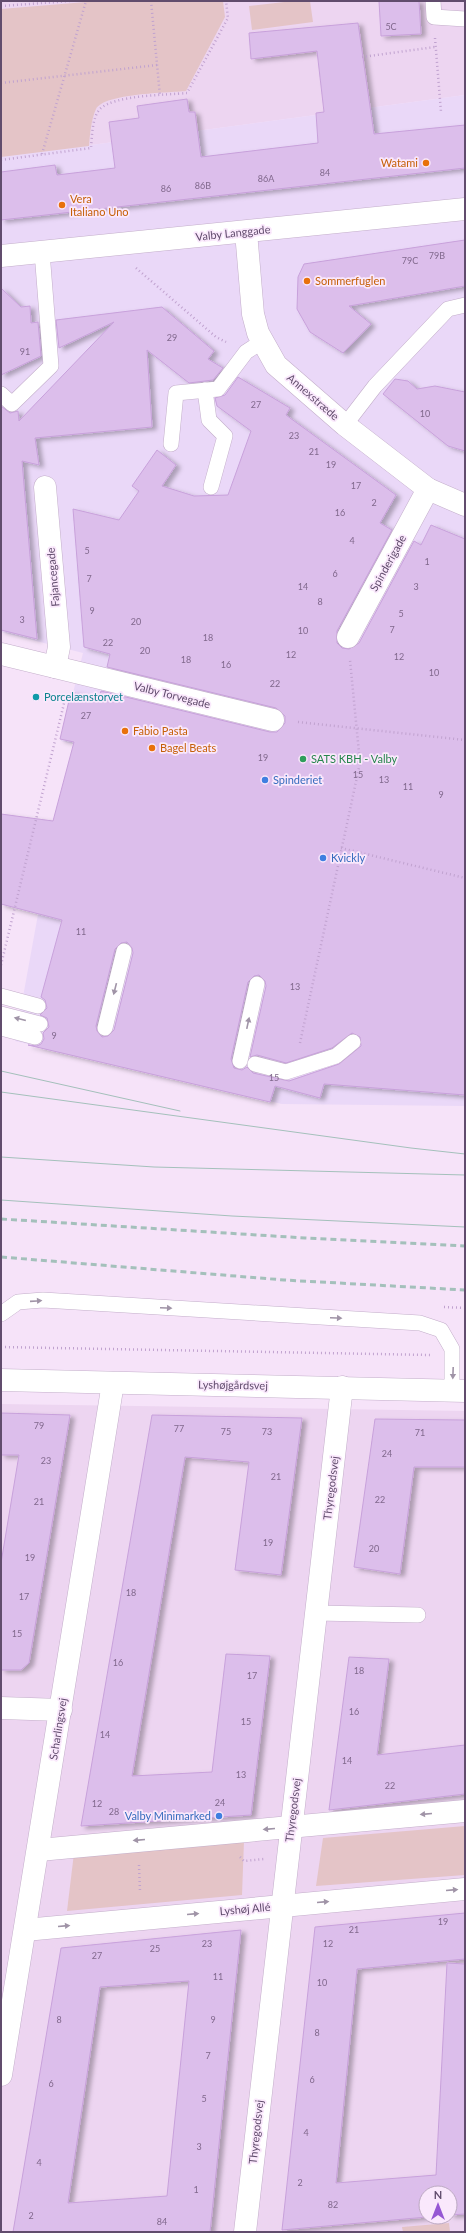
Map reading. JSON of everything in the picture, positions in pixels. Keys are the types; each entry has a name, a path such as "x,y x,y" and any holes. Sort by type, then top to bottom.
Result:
{"street":[{"name":"Valby Langgade","path":"1,256 465,210"},
{"name":"Annexstræde","path":"246,232 255,346 345,425 428,489 465,504"},
{"name":"Fajancegade","path":"45,487 59,647 63,669"},
{"name":"Spinderigade","path":"348,637 428,489"},
{"name":"Valby Torvegade","path":"1,654 273,720"},
{"name":"Lyshøjgårdsvej","path":"1,1380 459,1391"},
{"name":"Scharlingsvej","path":"1,2075 4,2032 25,1930 39,1850 113,1383"},
{"name":"Thyregodsvej","path":"245,2232 342,1388"},
{"path":"1,1708 61,1710"},
{"path":"39,1850 465,1811"},
{"name":"Lyshøj Allé","path":"25,1930 465,1889"}],"lane":[{"path":"433,1 434,17 465,19"},
{"path":"1,394 12,404 51,366 42,252"},
{"path":"345,425 375,386 448,309 465,305"},
{"path":"171,444 176,393 218,389 255,346"},
{"path":"205,390 209,420 224,436 211,487"},
{"path":"105,1028 124,951"},
{"path":"240,1061 257,984"},
{"path":"1,996 38,1006"},
{"path":"1,1014 37,1030 1,1028"},
{"path":"255,1064 286,1072 336,1056 353,1042"},
{"path":"1,1314 18,1302 43,1300 420,1323 441,1330 452,1349 459,1391"},
{"path":"316,1613 418,1615"}],"path":[{"path":"1,6 70,1"},
{"path":"42,154 86,1"},
{"path":"151,1 160,96"},
{"path":"1,160 92,148 93,128 99,110 111,101 187,93 228,18 226,1"},
{"path":"434,17 441,112"},
{"path":"362,56 435,46"},
{"path":"1,83 157,65"},
{"path":"110,245 216,337 255,346"},
{"path":"300,1043 360,763 348,637"},
{"path":"1,965 63,669"},
{"path":"273,720 356,727 465,740"},
{"path":"341,848 465,878"},
{"path":"1,1347 453,1355"}],"shaded area":[{"path":"1,1 465,1 465,95 1,157"},
{"path":"98,1 223,1 225,17 186,91 152,93 124,97 102,104 96,109 93,118 89,146 1,157 1,9"},
{"path":"293,1 310,1 313,22 252,30 249,6"},
{"path":"465,95 465,1106 282,1104 15,1041 55,821 74,744 61,741 83,653 1,632 1,157"},
{"path":"1,1404 465,1411 465,2232 1,2232"},
{"path":"465,1826 465,1875 316,1886 323,1838"},
{"path":"244,1841 242,1895 67,1911 74,1853"},
{"path":"449,2225 450,2232 403,2232 402,2227"}],"building":[{"path":"379,1 419,1 421,34 381,36"},
{"path":"358,23 374,134 465,125 465,168 1,220 1,172 55,165 57,175 115,168 109,122 139,118 137,106 187,99 189,112 195,112 201,157 318,143 316,113 324,112 317,51 251,59 249,33"},
{"path":"465,240 465,286 349,306 371,324 343,353 310,332 297,309 298,277 304,264"},
{"path":"1,288 21,307 30,306 31,323 38,322 41,356 1,375"},
{"path":"162,307 214,351 208,359 223,368 213,380 189,383 147,350 152,427 35,438 39,465 22,461 37,639 1,630 1,406 10,413 18,411 19,421 114,322 59,348 56,320"},
{"name":"Spinderiet","path":"238,377 290,408 286,415 396,495 380,523 392,530 337,631 337,643 342,648 349,649 359,643 414,541 421,545 431,525 465,539 465,1095 324,1084 320,1098 275,1086 270,1102 28,1045 37,1046 41,1044 44,1039 43,1033 49,1027 47,1018 40,1015 47,1008 45,1000 41,997 62,920 1,904 1,814 53,821 74,742 60,739 71,692 99,699 101,691 270,732 277,732 285,723 285,716 276,708 107,667 110,654 84,647 73,509 119,520 139,491 132,486 157,450 176,465 162,486 194,496 228,495 251,431 217,406 215,398 225,395","holes":["127,942 132,948 133,953 114,1030 108,1036 102,1037 97,1031 96,1026 115,949 121,943","259,975 265,981 266,986 250,1057 257,1055 286,1063 332,1048 352,1033 360,1037 361,1046 339,1064 289,1081 253,1073 247,1067 242,1070 234,1068 231,1059 248,982 254,976"]},
{"path":"395,379 408,381 417,389 435,386 465,392 465,451 448,446 383,394"},
{"path":"1,1413 70,1415 29,1663 21,1670 1,1670 1,1563 19,1455 1,1455"},
{"path":"152,1415 302,1418 281,1575 235,1570 249,1462 185,1457 132,1776 212,1772 226,1654 270,1656 251,1815 81,1826"},
{"path":"375,1419 465,1420 465,1467 414,1467 400,1574 354,1567"},
{"path":"349,1657 389,1659 377,1755 465,1745 465,1794 329,1810"},
{"path":"465,1913 465,1959 357,1969 336,2183 436,2175 447,1963 465,1964 465,2214 458,2214 458,2185 418,2185 418,2218 282,2230 315,1927"},
{"path":"241,1930 210,2232 13,2232 61,1948","holes":["189,1981 167,2196 68,2203 100,1987"]}],"tram line":[{"path":"1,1071 180,1111"},
{"path":"1,1092 411,1148 465,1154"},
{"path":"1,1157 154,1167 465,1175"},
{"path":"1,1200 232,1216 465,1227"}],"railway":[{"path":"1,1219 305,1238 465,1246"},
{"path":"1,1257 284,1280 465,1290"}],"place":[{"name":"Watami","path":"426,163"},
{"name":"Vera Italiano Uno","path":"62,205"},
{"name":"Sommerfuglen","path":"307,281"},
{"name":"Porcelænstorvet","path":"36,697"},
{"name":"Fabio Pasta","path":"125,731"},
{"name":"Bagel Beats","path":"152,748"},
{"name":"SATS KBH - Valby","path":"303,759"},
{"name":"Spinderiet","path":"265,780"},
{"name":"Kvickly","path":"323,858"},
{"name":"Valby Minimarked","path":"219,1816"}]}
